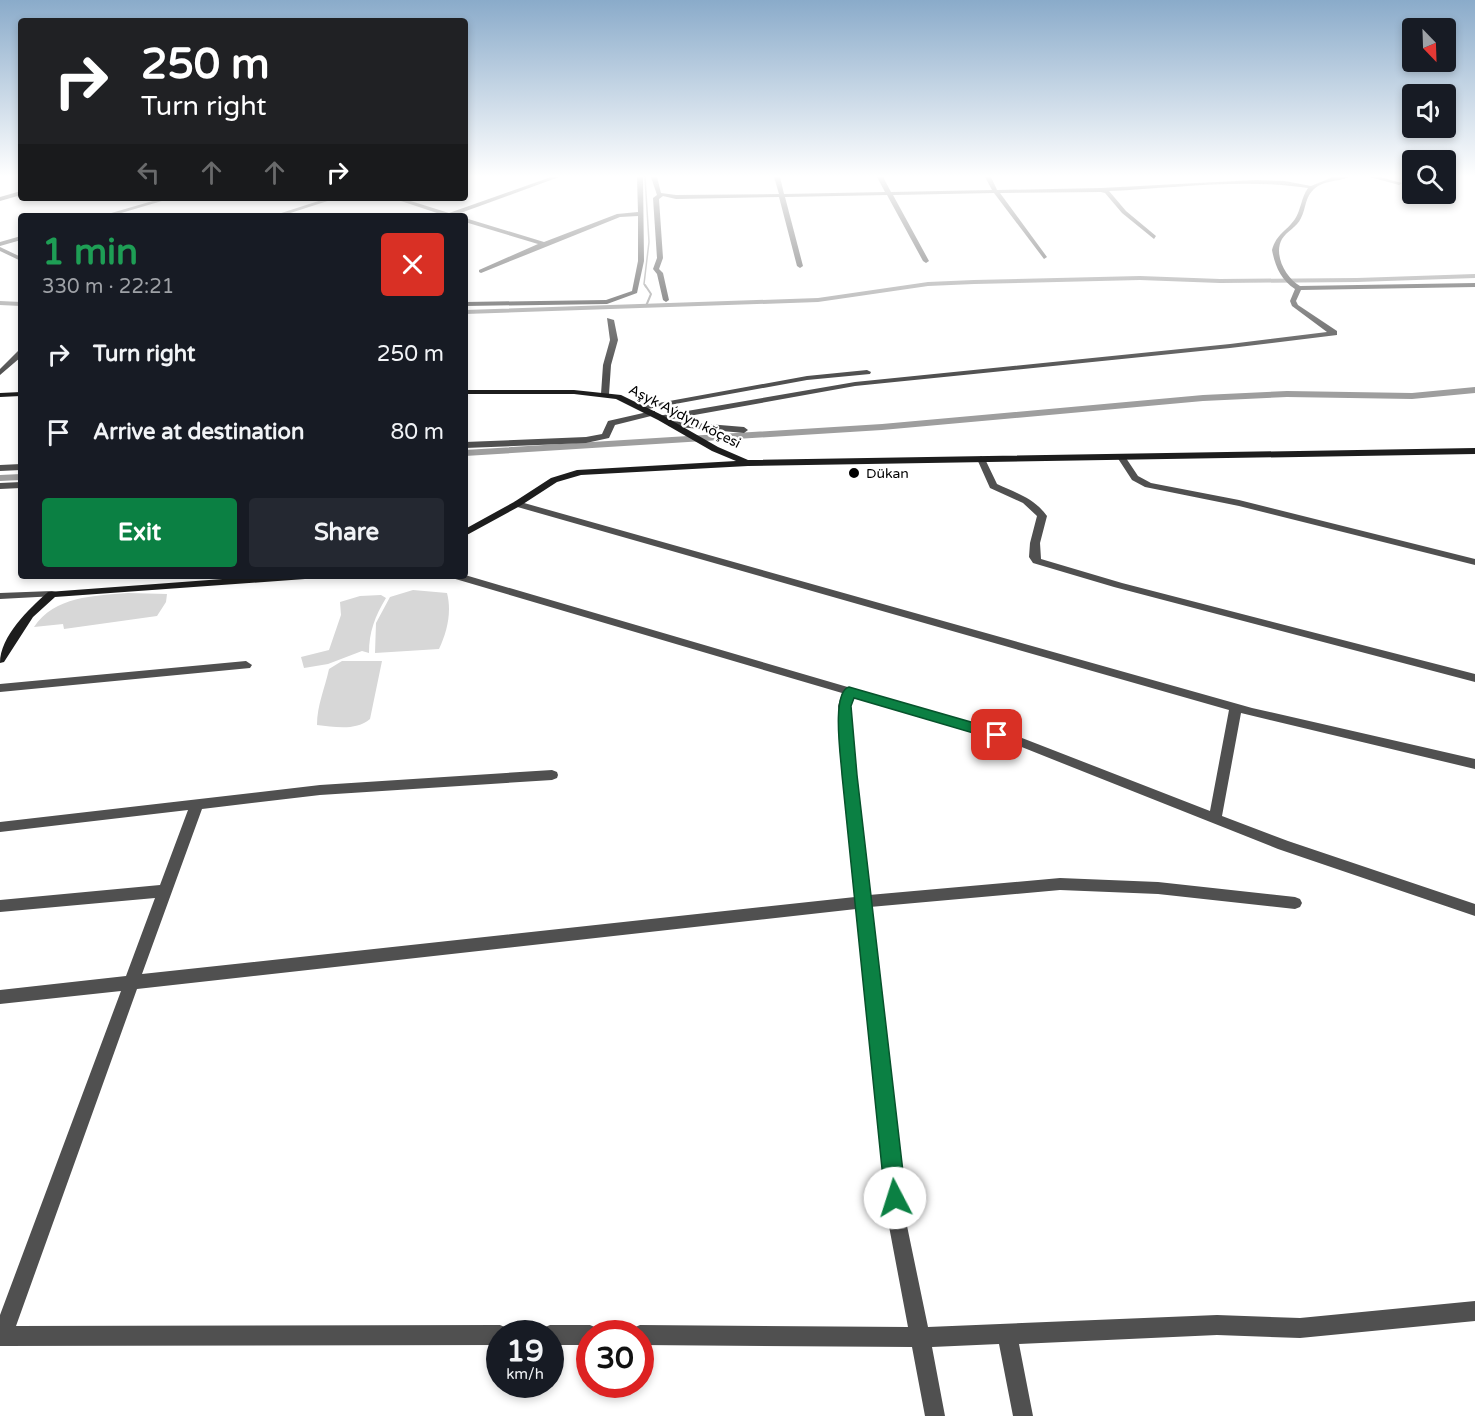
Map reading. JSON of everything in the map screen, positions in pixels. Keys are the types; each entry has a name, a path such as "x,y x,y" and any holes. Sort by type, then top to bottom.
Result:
{"main road":[{"name":"Aşyk Aýdyn köçesi","path":"468,392 605,394 627,400 715,449 748,463"},
{"path":"0,394 18,394"},
{"path":"468,531 554,480 580,472 748,463 1475,451"},
{"path":"0,659 29,615 52,594 251,579"}],"street":[{"path":"468,304 607,302 631,295 637,287 641,261 641,243"},
{"path":"659,243 660,258 656,269 660,273 666,300"},
{"path":"795,243 800,266"},
{"path":"917,243 926,261"},
{"path":"1034,243 1044,257"},
{"path":"1278,243 1275,250 1282,272 1299,288 1475,285"},
{"path":"481,271 544,244"},
{"path":"0,249 18,258"},
{"path":"468,445 586,440 606,436 611,423 855,384 1230,346 1334,333 1295,306 1293,301 1299,288"},
{"path":"605,394 607,365 615,340 610,320"},
{"path":"0,373 18,356"},
{"path":"642,408 807,378 867,372"},
{"path":"674,427 720,427 744,430"},
{"path":"1120,457 1135,478 1148,485 1239,503 1475,562"},
{"path":"981,459 993,486 1017,495 1038,510 1042,516 1035,543 1034,557 1037,561 1118,585 1475,678"},
{"path":"0,468 18,467"},
{"path":"0,486 18,485"},
{"path":"517,504 1236,707 1475,764"},
{"path":"466,579 1018,741 1283,844 1475,910"},
{"path":"0,596 52,594"},
{"path":"0,688 246,665"},
{"path":"849,692 844,706 845,718 897,1221 934,1416"},
{"path":"1215,818 1236,707"},
{"path":"0,827 320,790 552,775"},
{"path":"196,806 1,1336 486,1335"},
{"path":"0,997 864,902 1060,884 1158,888 1295,903"},
{"path":"0,906 164,891"},
{"path":"654,1335 919,1337 1217,1326 1300,1328 1475,1311"},
{"path":"1007,1334 1023,1416"}],"shaded area":[{"path":"413,590 447,593 448,622 439,649 375,653 376,623 390,597"},
{"path":"128,593 167,594 166,602 157,616 64,629 63,624 34,627 53,609 64,603 88,597"},
{"path":"381,595 386,598 373,624 369,653 362,651 328,664 304,668 301,657 329,650 341,615 340,602 360,596"},
{"path":"342,661 382,661 370,719 352,727 317,725 329,669"}],"waterway":[{"path":"646,287 644,284 649,243"},
{"path":"468,312 818,300 928,284 974,282 1140,278 1220,281 1357,280 1475,276"},
{"path":"645,285 651,294 646,306"},
{"path":"0,303 18,304"},
{"path":"468,453 882,427 1203,398 1287,394 1412,396 1475,390"},
{"path":"0,478 18,477"}],"place":[{"name":"Dükan","path":"854,473"}],"route":[{"path":"895,1198 849,775 844,706 849,692 997,735"}]}
